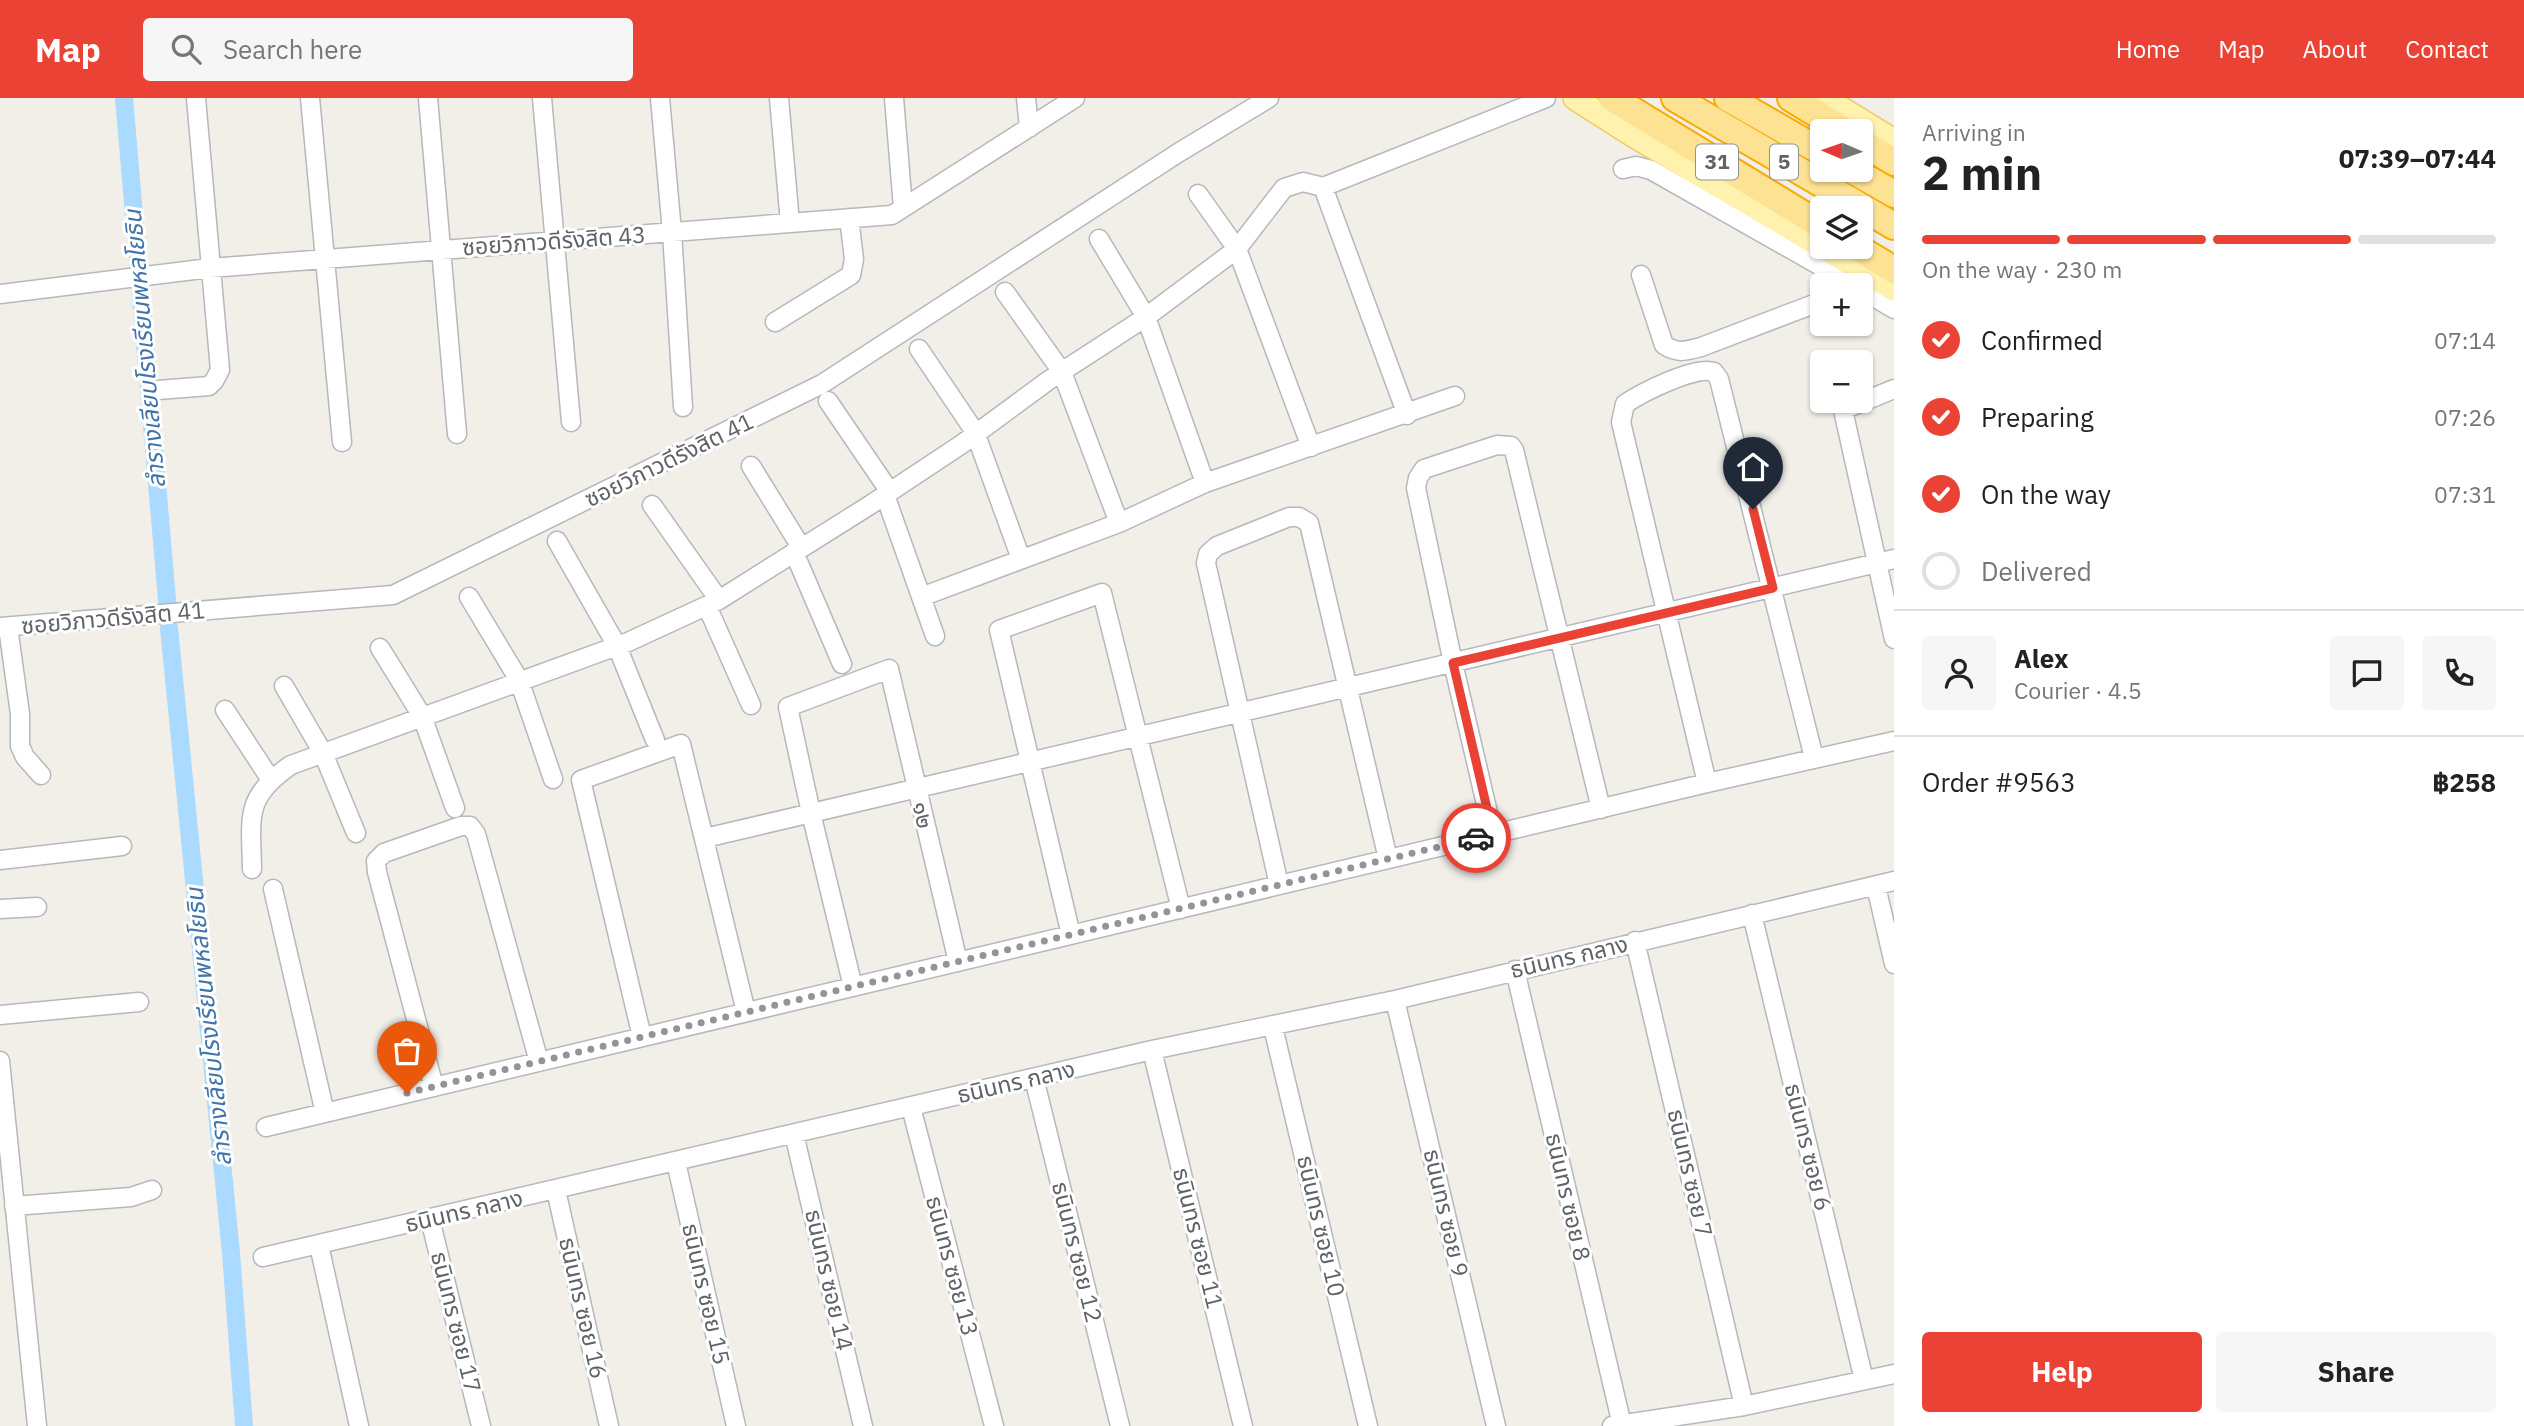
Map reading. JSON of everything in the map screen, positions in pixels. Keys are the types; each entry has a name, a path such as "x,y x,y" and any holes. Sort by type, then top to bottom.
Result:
{"highway":[{"name":"31","path":"1612,98 1810,219"},
{"name":"31","path":"1641,98 1812,196"},
{"name":"5","path":"1675,98 1894,226"},
{"name":"5","path":"1728,98 1810,145"},
{"path":"1760,98 1810,130"},
{"path":"1791,98 1825,119"},
{"path":"1873,149 1894,162"},
{"path":"1873,168 1894,180"},
{"path":"1873,182 1894,194"},
{"path":"1873,231 1894,243"},
{"path":"1873,257 1894,270"}],"main road":[{"name":"31","path":"1575,98 1894,289"},
{"path":"1824,98 1894,141"}],"street":[{"path":"158,390 209,386 220,370 196,98"},
{"path":"310,98 342,442"},
{"path":"428,98 457,434"},
{"path":"542,98 571,422"},
{"path":"660,98 683,407"},
{"path":"779,98 790,223"},
{"path":"894,98 903,208"},
{"path":"1026,98 1028,128"},
{"name":"ซอยวิภาวดีรังสิต 43","path":"0,294 210,268 892,215 1075,98"},
{"name":"ซอยวิภาวดีรังสิต 41","path":"4,627 393,595 822,384 1178,153 1269,98"},
{"path":"252,869 251,817 256,799 271,779 290,765 617,646 713,603 888,493 1146,317 1237,249 1284,187 1303,182 1323,187 1546,98"},
{"path":"1623,169 1636,166 1651,170 1833,273"},
{"path":"1323,187 1407,415"},
{"path":"1198,194 1237,249 1311,447"},
{"path":"775,322 850,275 854,258 849,218"},
{"path":"1099,239 1146,317 1205,483"},
{"path":"1641,275 1664,345 1673,351 1685,352 1701,347 1810,306"},
{"path":"1005,292 1062,372 1119,523"},
{"path":"1873,297 1894,309"},
{"path":"919,349 975,432 1021,559"},
{"path":"1707,783 1621,422 1625,404 1700,370 1714,372 1719,379 1814,758"},
{"path":"1894,389 1843,410 1886,561 1894,639"},
{"path":"921,597 1119,523 1205,483 1407,415 1455,396"},
{"path":"828,401 888,493 935,636"},
{"path":"1493,834 1417,498 1418,478 1424,470 1497,444 1511,446 1514,450 1601,809"},
{"path":"751,467 797,550 842,664"},
{"path":"652,505 713,603 751,705"},
{"path":"1279,885 1207,573 1208,554 1217,546 1289,517 1299,517 1309,523 1388,859"},
{"path":"557,541 617,646 655,740"},
{"path":"705,838 1886,561"},
{"path":"1071,935 999,629 1102,593 1181,909"},
{"path":"469,597 519,680 553,779"},
{"path":"4,627 20,714 20,746 24,757 41,775"},
{"path":"380,648 422,716 455,808"},
{"name":"๑๒","path":"811,813 788,707 888,669 958,962"},
{"path":"284,686 323,753 356,833"},
{"path":"225,710 271,779"},
{"path":"266,1127 1707,783 1894,741"},
{"path":"642,1037 581,780 681,744 746,1012"},
{"path":"811,813 853,987"},
{"path":"434,1087 376,861 384,853 461,826 470,827 476,834 539,1062"},
{"path":"0,860 122,846"},
{"name":"ธนินทร กลาง","path":"263,1257 1152,1051 1395,1000 1894,881"},
{"path":"1875,886 1894,964"},
{"path":"273,889 325,1113"},
{"path":"0,909 37,907"},
{"name":"ธนินทร ซอย 6","path":"1752,914 1864,1380"},
{"name":"ธนินทร ซอย 7","path":"1635,941 1744,1406"},
{"name":"ธนินทร ซอย 8","path":"1515,970 1622,1425"},
{"name":"ธนินทร ซอย 9","path":"1395,1000 1496,1426"},
{"path":"0,1015 139,1002"},
{"name":"ธนินทร ซอย 10","path":"1273,1027 1368,1426"},
{"name":"ธนินทร ซอย 11","path":"1152,1051 1244,1426"},
{"path":"0,1061 37,1426"},
{"name":"ธนินทร ซอย 12","path":"1034,1078 1120,1426"},
{"name":"ธนินทร ซอย 13","path":"911,1107 993,1426"},
{"name":"ธนินทร ซอย 14","path":"794,1134 863,1426"},
{"name":"ธนินทร ซอย 15","path":"676,1161 736,1426"},
{"name":"ธนินทร ซอย 16","path":"556,1189 609,1426"},
{"path":"14,1206 131,1197 152,1190"},
{"name":"ธนินทร ซอย 17","path":"430,1219 481,1426"},
{"path":"319,1245 359,1426"},
{"path":"1612,1426 1744,1406 1894,1374"}],"waterway":[{"name":"ลำรางเลียบโรงเรียนพหลโยธิน","path":"124,98 167,600"},
{"name":"ลำรางเลียบโรงเรียนพหลโยธิน","path":"169,628 231,1253 244,1426"}],"way so far":[{"path":"407,1093 1476,838"}],"route":[{"path":"1476,838 1493,834 1453,663 1773,588 1753,509"}]}
